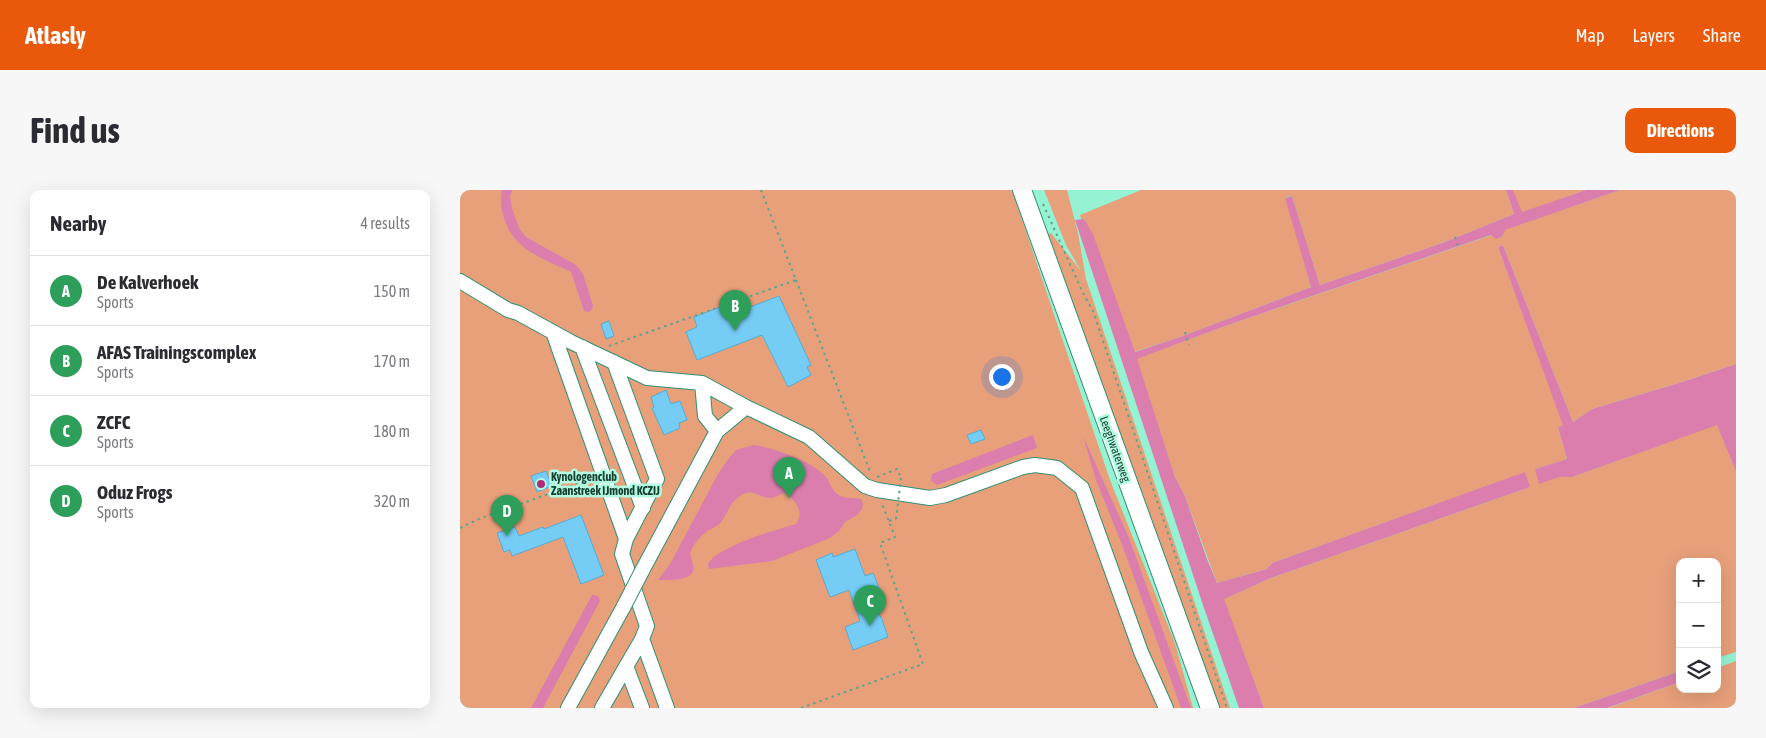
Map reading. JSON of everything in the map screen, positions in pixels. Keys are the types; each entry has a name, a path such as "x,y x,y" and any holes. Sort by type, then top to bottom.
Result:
{"main road":[{"name":"Leeghwaterweg","path":"1022,190 1210,708"}],"lane":[{"path":"460,281 508,310 518,313 647,378 702,383 746,407 809,437 865,486 877,490 930,498 946,495 1024,467 1035,465 1057,468 1082,488 1141,652 1166,708"},
{"path":"553,332 626,539"},
{"path":"587,349 643,508"},
{"path":"608,704 647,626 622,554 626,539 657,479 614,362"},
{"path":"702,383 705,416 717,431"},
{"path":"568,708 717,431 746,407"},
{"path":"642,639 667,708"},
{"path":"626,666 642,708"}],"path":[{"path":"761,190 872,478 897,469 901,478 896,519 889,522"},
{"path":"1040,197 1082,291 1093,311 1227,708"},
{"path":"1455,236 1459,249"},
{"path":"587,349 796,280"},
{"path":"1185,332 1189,345"},
{"path":"460,528 481,518 602,475"},
{"path":"801,708 923,664 880,543 895,537 877,490"}],"shaded area":[{"path":"460,190 1012,190 1110,480 1175,643 1193,708 460,708"},
{"path":"502,190 512,190 510,196 512,208 519,228 526,237 576,265 583,274 593,306 589,312 584,311 571,272 532,253 516,240 505,221 501,202"},
{"path":"1044,190 1067,190 1078,233 1086,279 1230,708 1215,708 1045,235 1051,233 1081,271 1066,245"},
{"path":"1141,190 1506,190 1514,214 1445,242 1320,285 1292,196 1286,197 1311,287 1180,337 1134,352 1084,219 1081,219 1080,215"},
{"path":"1506,190 1513,190 1522,212 1586,190 1620,190 1505,230 1502,237 1496,239 1491,235 1225,326 1137,359 1175,477 1185,496 1217,583 1267,569 1272,563 1525,472 1530,487 1271,578 1224,599 1264,708 1239,708 1075,220 1084,219 1093,234 1135,352 1180,337 1311,287 1285,198 1292,196 1320,285 1445,242 1514,214"},
{"path":"1513,190 1586,190 1521,213"},
{"path":"1620,190 1736,190 1736,364 1592,409 1573,422 1503,245 1498,247 1564,425 1558,428 1567,459 1535,469 1559,477 1572,477 1717,424 1736,472 1736,652 1721,657 1721,558 1676,558 1676,672 1574,708 1264,708 1223,599 1271,578 1530,487 1524,473 1272,563 1267,569 1217,583 1185,496 1175,477 1136,359 1225,326 1492,235 1496,239 1502,237 1504,230"},
{"path":"1503,245 1573,422 1592,409 1736,364 1736,472 1717,425 1572,477 1559,477 1539,484 1535,469 1567,459 1558,428 1563,425 1498,247"},
{"path":"1033,435 1037,448 937,485 931,481 932,474"},
{"path":"1083,436 1129,538 1191,708 1181,708 1123,547 1096,480"},
{"path":"754,445 781,452 811,465 826,477 837,494 843,497 861,499 862,509 857,515 845,522 839,531 830,538 772,561 709,569 708,564 723,551 775,530 796,524 799,520 798,507 786,493 772,498 749,492 746,493 737,498 719,524 707,531 695,544 690,554 693,570 689,576 676,580 658,580 670,564 718,474 729,458 736,450"},
{"path":"592,595 598,596 600,601 543,708 531,708"},
{"path":"1736,661 1736,708 1608,708 1676,683 1676,693 1721,693 1721,667"},
{"path":"1676,672 1676,683 1607,708 1574,708"}],"building":[{"path":"779,296 811,365 807,367 811,375 788,387 762,335 697,360 686,332 697,327 694,317 728,304 732,314"},
{"path":"609,321 614,336 606,339 601,324"},
{"path":"666,390 671,404 680,401 687,420 679,423 680,428 664,435 652,408 654,407 651,397"},
{"path":"981,430 985,439 971,444 967,435"},
{"path":"546,471 552,486 537,492 531,476"},
{"path":"581,515 604,575 581,584 563,537 512,556 510,550 504,552 497,533 515,527 519,536"},
{"path":"855,549 865,576 873,573 879,588 867,592 876,615 879,614 882,619 888,637 853,650 845,627 860,621 849,590 830,597 816,560 832,553 833,557"}],"place":[{"name":"AFAS Trainingscomplex","path":"735,331"},
{"name":"Kynologenclub Zaanstreek IJmond KCZIJ","path":"541,484"},
{"name":"De Kalverhoek","path":"789,498"},
{"name":"Oduz Frogs","path":"507,536"},
{"name":"ZCFC","path":"870,626"}]}
